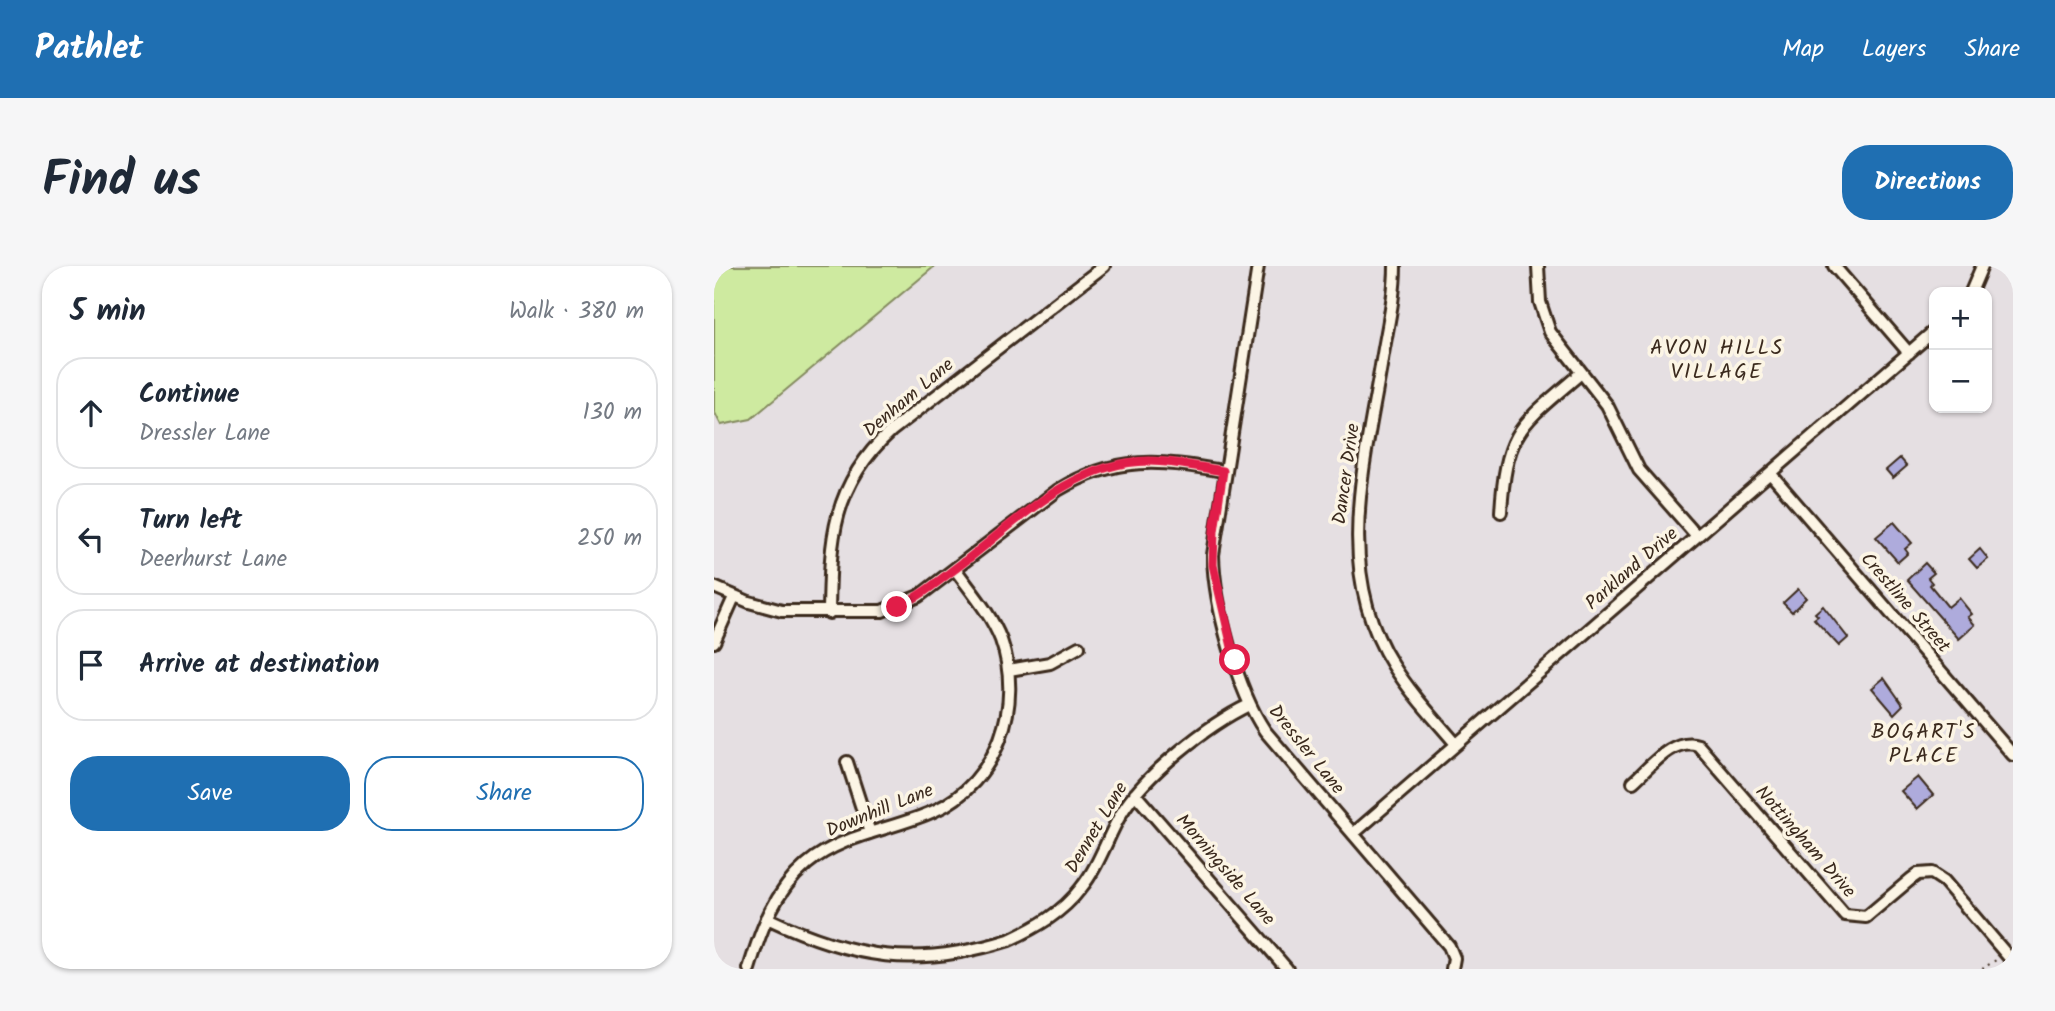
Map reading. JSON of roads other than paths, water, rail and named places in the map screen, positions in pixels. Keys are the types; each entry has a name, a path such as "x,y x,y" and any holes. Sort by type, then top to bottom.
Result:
{"street":[{"name":"Denham Lane","path":"829,613 830,558 835,519 845,492 870,453 891,431 1104,266"},
{"name":"Dressler Lane","path":"1258,266 1214,531 1213,565 1235,660 1249,705 1265,731 1449,946 1454,958 1452,969"},
{"name":"Dancer Drive","path":"1395,266 1357,511 1357,565 1369,617 1389,659 1411,691 1456,744"},
{"path":"1538,266 1539,293 1545,321 1557,344 1612,412 1639,470 1696,536"},
{"path":"1834,266 1909,353"},
{"path":"1973,287 1982,266"},
{"name":"Parkland Drive","path":"1353,834 1929,335"},
{"path":"1501,512 1504,464 1512,443 1532,415 1581,373"},
{"path":"714,587 734,597 782,611 866,613 897,607 919,596 1058,490 1083,476 1114,465 1147,461 1223,471"},
{"name":"Crestline Street","path":"1770,473 2013,755"},
{"name":"Downhill Lane","path":"749,969 767,918 785,886 806,865 828,850 937,810 964,792 994,754 1006,724 1010,696 1009,670 995,627 955,569"},
{"path":"714,642 734,597"},
{"path":"1009,670 1050,663 1079,647"},
{"name":"Dennet Lane","path":"767,918 830,947 875,961 933,963 980,952 1033,929 1073,898 1097,864 1120,816 1135,794 1215,723 1249,705"},
{"name":"Nottingham Drive","path":"1633,782 1674,747 1686,743 1698,745 1845,915 1866,917 1910,879 1918,874 1932,873 1944,881 2013,962"},
{"path":"847,762 870,833"},
{"name":"Morningside Lane","path":"1135,794 1287,969"}],"district":[{"name":"AVON HILLS VILLAGE","path":"1717,360"},
{"name":"BOGART'S PLACE","path":"1924,744"}]}
